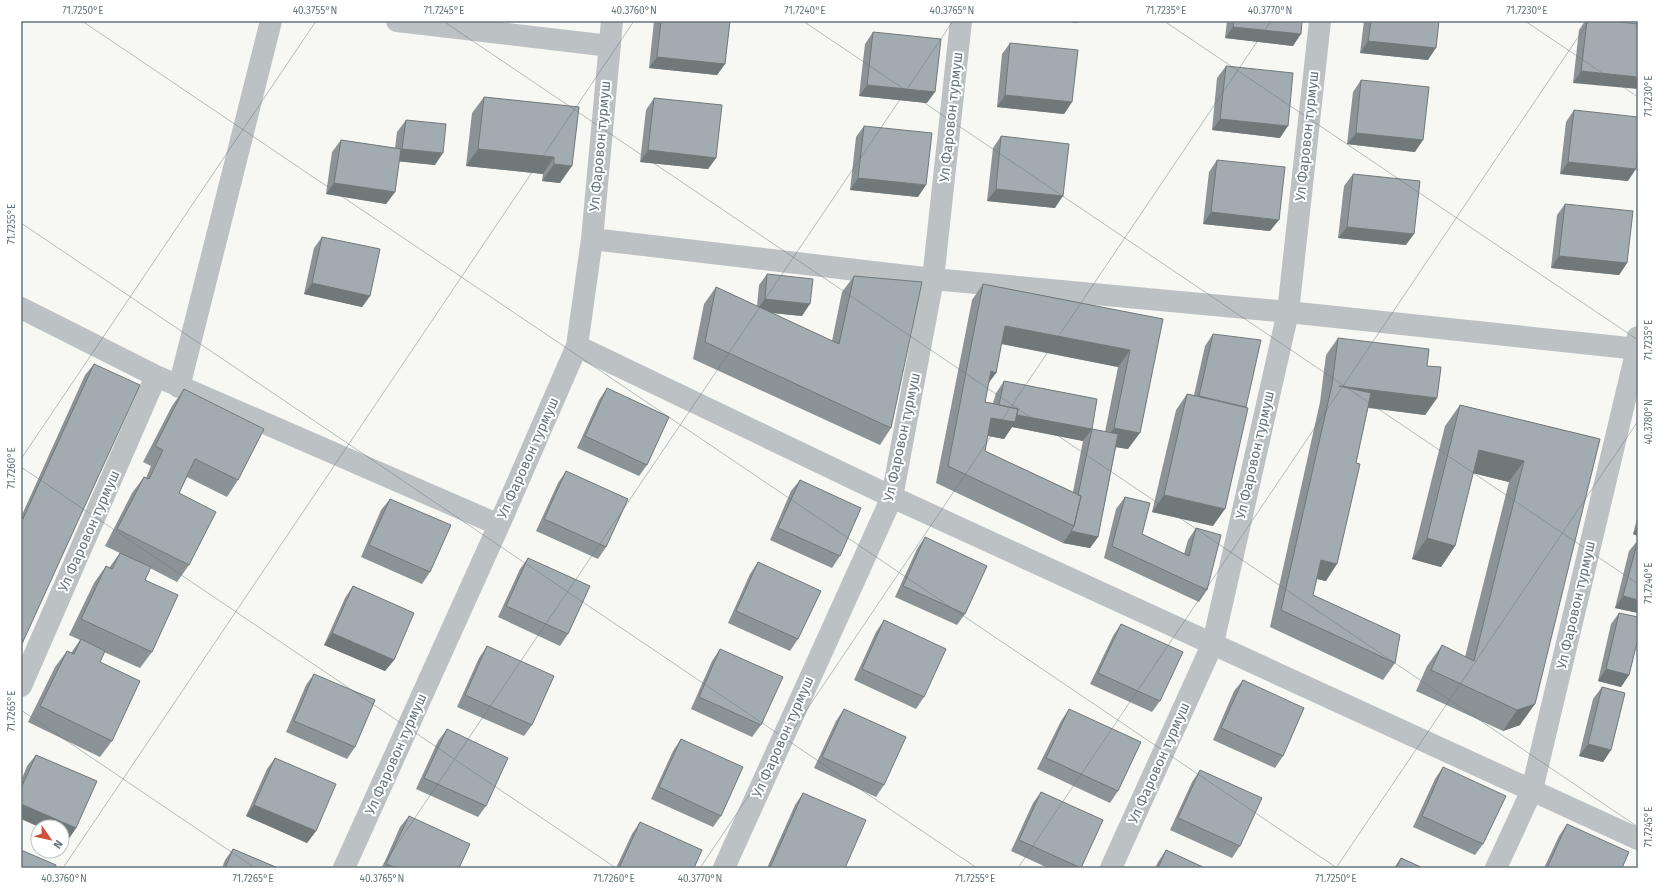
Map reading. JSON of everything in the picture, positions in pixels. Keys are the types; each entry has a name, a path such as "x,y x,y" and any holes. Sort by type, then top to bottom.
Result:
{"street":[{"path":"179,386 271,21"},
{"path":"397,21 610,46"},
{"name":"Ул Фаровон турмуш","path":"344,868 499,524 577,346 592,239 612,21"},
{"name":"Ул Фаровон турмуш","path":"724,868 892,497 933,279 962,21"},
{"name":"Ул Фаровон турмуш","path":"1111,868 1213,643 1288,312 1320,21"},
{"path":"592,239 933,279 1638,345"},
{"path":"21,308 156,376 499,524"},
{"name":"Ул Фаровон турмуш","path":"1496,868 1532,790 1638,345"},
{"path":"577,346 892,497 1638,839"},
{"name":"Ул Фаровон турмуш","path":"21,686 156,376"}],"building":[{"path":"661,21 730,21 725,64 657,57"},
{"path":"1234,21 1302,21 1301,34 1233,27"},
{"path":"1371,21 1439,21 1436,48 1368,41"},
{"path":"1587,21 1613,21 1638,24 1638,77 1581,71"},
{"path":"873,32 941,39 935,92 867,85"},
{"path":"1010,43 1078,50 1072,102 1005,95"},
{"path":"1226,66 1293,73 1288,126 1220,119"},
{"path":"1361,80 1429,87 1423,140 1356,133"},
{"path":"484,97 579,107 572,166 554,164 554,157 478,149"},
{"path":"654,98 722,105 716,158 648,150"},
{"path":"1574,110 1638,117 1638,150 1636,169 1568,162"},
{"path":"406,120 446,124 443,153 402,149"},
{"path":"864,126 932,133 926,185 858,178"},
{"path":"1001,136 1069,144 1063,196 996,189"},
{"path":"341,140 401,149 395,192 334,183"},
{"path":"1217,160 1285,167 1279,220 1211,212"},
{"path":"1353,174 1420,181 1414,234 1347,227"},
{"path":"1565,204 1633,211 1627,263 1559,256"},
{"path":"322,237 380,249 370,296 312,283"},
{"path":"767,274 813,279 810,304 765,299"},
{"path":"854,276 922,282 891,428 705,342 716,287 839,344"},
{"path":"983,284 1163,319 1140,433 1114,428 1130,350 1005,326 996,373 991,371 985,402 1018,409 1015,422 991,418 985,451 1081,496 1074,526 948,466"},
{"path":"1213,334 1261,340 1246,407 1199,396"},
{"path":"1338,338 1429,349 1427,366 1441,367 1437,398 1339,386 1371,393 1356,463 1360,464 1337,564 1321,560 1313,595 1400,635 1395,663 1281,610 1332,385"},
{"path":"94,364 140,385 21,646 21,523"},
{"path":"1004,381 1097,399 1092,429 1017,415 1018,409 999,405"},
{"path":"607,388 669,417 647,465 585,436"},
{"path":"184,389 264,429 238,480 195,459 179,493 216,512 189,565 117,529 144,477 149,479 163,450 155,446"},
{"path":"1187,394 1248,408 1225,509 1164,495"},
{"path":"1460,405 1600,439 1535,704 1517,710 1431,670 1442,645 1474,661 1524,461 1479,450 1455,546 1427,538"},
{"path":"1092,429 1118,434 1098,537 1071,531 1074,526 1081,496 1078,495"},
{"path":"566,471 628,499 606,547 544,519"},
{"path":"800,480 861,508 840,556 778,528"},
{"path":"1125,497 1150,503 1142,534 1189,556 1196,528 1221,535 1207,590 1112,546"},
{"path":"390,499 451,525 430,572 369,545"},
{"path":"925,537 987,566 965,614 903,586"},
{"path":"1638,540 1638,600 1623,596"},
{"path":"120,553 151,567 145,580 178,595 152,652 81,619 106,566 112,569"},
{"path":"528,558 590,586 568,634 506,606"},
{"path":"758,562 821,591 798,639 736,611"},
{"path":"353,586 414,613 394,660 332,633"},
{"path":"1619,613 1638,617 1638,639 1629,675 1606,669"},
{"path":"884,620 946,649 924,697 862,669"},
{"path":"1121,624 1183,652 1160,701 1098,673"},
{"path":"81,639 105,651 100,662 140,681 112,741 40,706 67,651 74,654"},
{"path":"487,646 554,676 532,725 465,695"},
{"path":"720,649 783,677 761,725 699,697"},
{"path":"314,674 375,700 355,747 294,721"},
{"path":"1243,680 1304,708 1283,756 1221,728"},
{"path":"1602,687 1625,693 1611,750 1588,744"},
{"path":"844,709 906,737 884,785 822,757"},
{"path":"1069,709 1141,742 1118,791 1046,758"},
{"path":"447,729 508,758 486,806 424,778"},
{"path":"681,739 743,767 721,816 659,787"},
{"path":"36,755 97,781 76,828 70,825 70,819 55,819 21,804 21,788"},
{"path":"275,758 336,784 316,831 254,805"},
{"path":"1443,767 1506,796 1483,844 1422,816"},
{"path":"1200,770 1262,798 1240,846 1178,818"},
{"path":"1041,792 1103,820 1081,868 1019,840"},
{"path":"803,793 866,820 845,868 770,868"},
{"path":"409,816 470,844 459,868 396,868 386,864"},
{"path":"640,822 702,850 694,868 619,868"},
{"path":"1567,824 1629,852 1622,868 1547,868"},
{"path":"233,849 278,868 225,868"},
{"path":"21,850 30,854 30,859 42,859 56,865 55,868 21,868"},
{"path":"1166,850 1205,868 1158,868"},
{"path":"1401,858 1423,868 1396,868"}]}
